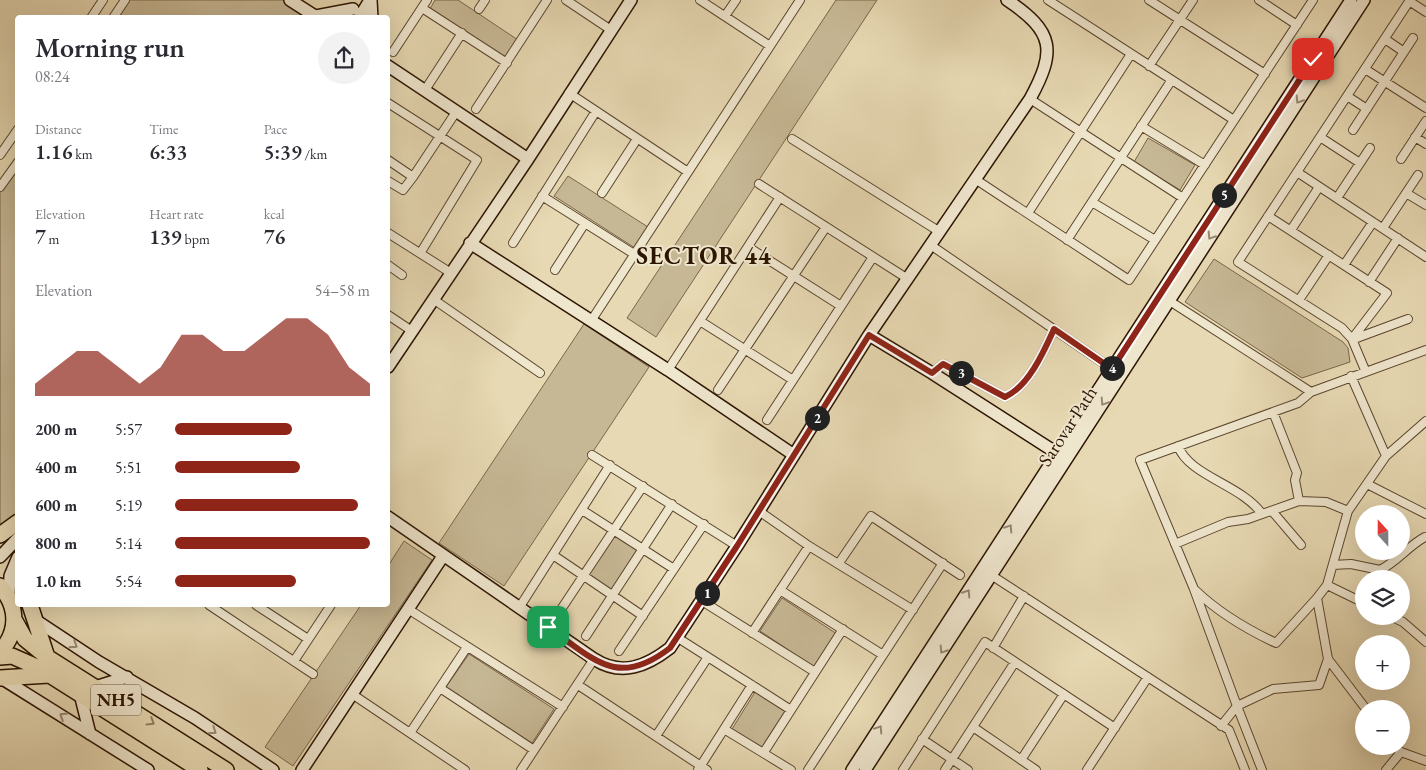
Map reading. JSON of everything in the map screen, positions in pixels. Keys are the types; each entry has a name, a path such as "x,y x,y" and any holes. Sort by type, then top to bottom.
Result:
{"highway":[{"path":"0,536 15,524"},
{"name":"NH5","path":"4,591 14,608 15,621 25,639 47,657 226,770"},
{"path":"32,612 47,657"},
{"path":"0,652 13,633 15,621"},
{"name":"NH5","path":"0,657 12,656 25,661 200,770"},
{"path":"1,678 49,675"}],"street":[{"path":"94,15 103,0"},
{"path":"115,15 125,0"},
{"path":"290,0 314,15"},
{"path":"290,0 302,15"},
{"path":"330,15 355,11 371,0"},
{"path":"371,0 372,15"},
{"path":"393,52 427,0"},
{"path":"479,9 485,0"},
{"path":"476,109 548,0"},
{"path":"566,0 611,30"},
{"path":"390,363 528,159 569,93 632,0"},
{"path":"700,0 770,46"},
{"path":"725,16 736,0"},
{"path":"591,321 800,0"},
{"path":"390,519 594,659 612,668 639,666 656,659 670,648 737,546 869,335 932,246 975,178 1030,99 1044,74 1048,55 1044,35 1035,21 1007,0"},
{"path":"1049,0 1171,81 1234,120"},
{"path":"1149,0 1265,74"},
{"path":"1149,66 1193,0"},
{"path":"1259,0 1297,25"},
{"path":"975,178 1129,280 1313,0"},
{"name":"Sarovar Path","path":"852,770 987,572 1062,457 1165,297 1351,0"},
{"name":"Sarovar Path","path":"1062,457 1112,369 1165,297 1364,0"},
{"path":"1365,370 1352,339 1342,328 1238,262 1410,1 1426,12"},
{"path":"422,8 507,62"},
{"path":"425,90 462,34"},
{"path":"1353,130 1413,38"},
{"path":"1385,39 1404,52"},
{"path":"1028,213 1131,54"},
{"path":"1365,69 1426,108"},
{"path":"390,70 425,90 528,159"},
{"path":"1067,240 1171,81"},
{"path":"569,93 688,172"},
{"path":"1347,96 1367,109"},
{"path":"1030,99 1183,198"},
{"path":"390,105 477,160 421,252"},
{"path":"513,243 596,111"},
{"path":"390,182 403,190 441,138 456,112"},
{"path":"1401,159 1426,121"},
{"path":"1141,126 1205,165"},
{"path":"0,155 15,133"},
{"path":"1320,137 1360,163"},
{"path":"1415,138 1426,144"},
{"path":"602,193 637,139"},
{"path":"792,139 940,232"},
{"path":"1337,198 1370,148"},
{"path":"390,161 413,177"},
{"path":"0,187 15,166"},
{"path":"1297,172 1426,256"},
{"path":"1382,228 1418,175"},
{"path":"759,184 908,279"},
{"path":"1291,230 1319,187"},
{"path":"1406,192 1426,206"},
{"path":"542,196 634,254"},
{"path":"668,370 780,198"},
{"path":"1092,202 1155,240"},
{"path":"1268,216 1388,295 1352,339"},
{"path":"1344,265 1372,222"},
{"path":"555,270 585,223"},
{"path":"718,390 826,227"},
{"path":"390,233 451,272"},
{"path":"1370,282 1398,238"},
{"path":"470,243 668,370 794,455"},
{"path":"932,246 1112,369"},
{"path":"748,247 841,306"},
{"path":"1300,300 1329,255"},
{"path":"767,420 873,257"},
{"path":"390,266 402,275"},
{"path":"1165,297 1311,392"},
{"path":"434,300 540,373"},
{"path":"390,316 412,331"},
{"path":"1352,339 1408,320"},
{"path":"700,321 793,380"},
{"path":"932,373 943,364 1005,397 1014,393 1022,384 1042,354 1054,329"},
{"path":"869,335 932,373 1062,457"},
{"path":"1262,770 1194,589 1140,460 1298,403 1311,392 1365,370 1426,350"},
{"path":"1351,376 1386,456"},
{"path":"1272,412 1297,473 1295,480 1299,500"},
{"path":"1194,589 1213,607 1276,643 1327,585 1348,511 1366,484 1386,456 1426,421"},
{"path":"1178,446 1180,453 1193,465 1248,498 1262,514"},
{"path":"592,455 737,546"},
{"path":"519,608 610,465"},
{"path":"1366,484 1426,514"},
{"path":"556,617 643,486"},
{"path":"1175,544 1228,522 1272,511 1299,500 1326,502 1348,511"},
{"path":"586,636 672,504"},
{"path":"582,510 674,569"},
{"path":"759,511 809,546 912,610"},
{"path":"1272,511 1301,545"},
{"path":"839,563 871,516 960,575"},
{"path":"619,651 704,524"},
{"path":"1333,564 1351,564 1380,570 1425,537"},
{"path":"0,557 15,541"},
{"path":"752,633 809,546"},
{"path":"553,555 643,616"},
{"path":"302,770 443,556"},
{"path":"808,770 943,563"},
{"path":"4,591 15,564"},
{"path":"987,572 1229,730 1244,770"},
{"name":"Sarovar Path","path":"865,770 987,572"},
{"path":"1327,585 1355,599"},
{"path":"780,590 883,655"},
{"path":"993,648 1024,596"},
{"path":"1317,598 1328,658 1359,700"},
{"path":"702,601 815,672"},
{"path":"214,607 314,674"},
{"path":"294,662 330,607"},
{"path":"269,608 308,639"},
{"path":"408,609 563,707"},
{"path":"32,612 99,662 127,677 273,770"},
{"path":"1406,625 1426,642"},
{"path":"764,752 842,629"},
{"path":"678,638 791,710"},
{"path":"902,770 985,642 1115,728"},
{"path":"410,733 467,647"},
{"path":"656,736 708,657"},
{"path":"1221,726 1237,706 1274,689 1319,685 1328,658"},
{"path":"521,770 594,659"},
{"path":"945,770 1015,662"},
{"path":"95,687 127,677"},
{"path":"1087,770 1148,677"},
{"path":"1,678 148,770"},
{"path":"578,685 656,736 701,769 752,685"},
{"path":"440,688 534,750"},
{"path":"80,694 90,734"},
{"path":"352,694 466,770"},
{"path":"1021,760 1064,694"},
{"path":"973,727 1036,770"},
{"path":"724,729 791,770"},
{"path":"922,739 968,770"},
{"path":"1386,770 1398,755"},
{"path":"1408,755 1426,762"}],"shaded area":[{"path":"125,0 290,0 310,15 115,15"},
{"path":"435,0 458,0 518,40 506,59 430,9"},
{"path":"836,0 877,0 656,337 627,318"},
{"path":"1148,138 1195,165 1180,190 1134,162"},
{"path":"15,165 15,524 0,535 0,186"},
{"path":"568,176 648,227 635,248 554,196"},
{"path":"1214,259 1343,342 1348,348 1350,362 1302,378 1185,302"},
{"path":"584,324 649,367 504,586 439,543"},
{"path":"615,535 638,550 611,590 588,575"},
{"path":"404,541 432,560 293,766 265,747 360,607 390,607 390,563"},
{"path":"782,598 837,634 814,667 760,631"},
{"path":"469,654 554,709 532,743 446,687"},
{"path":"755,692 786,712 762,748 732,729"}],"district":[{"name":"SECTOR 44","path":"704,256"}],"route":[{"path":"548,627 598,661 612,668 639,666 656,659 670,648 737,546 869,335 932,373 943,364 1005,397 1014,393 1022,384 1042,354 1054,329 1112,369 1313,59"}]}
